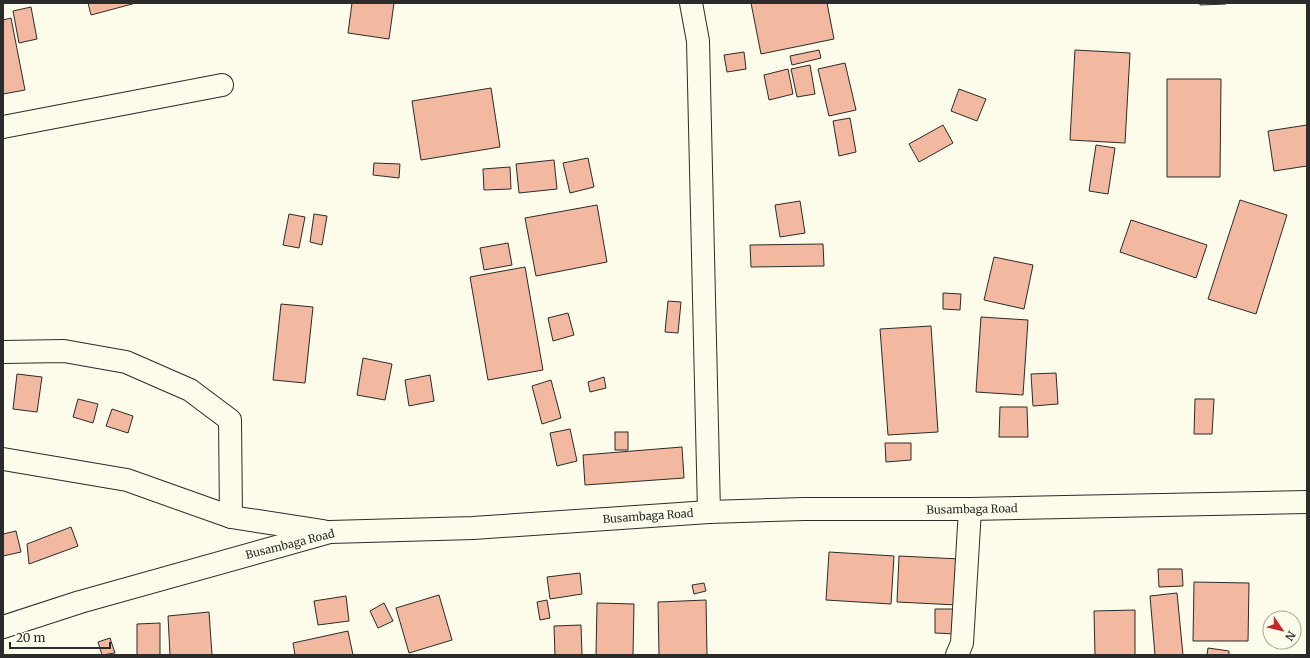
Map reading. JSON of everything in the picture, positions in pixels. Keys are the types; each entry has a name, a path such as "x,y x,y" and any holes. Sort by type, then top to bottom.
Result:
{"street":[{"path":"691,3 698,41 709,512"},
{"path":"3,127 222,85"},
{"path":"3,352 64,351 126,362 190,390 230,420 231,517"},
{"path":"3,459 127,480 231,517 330,532"},
{"name":"Busambaga Road","path":"3,627 80,602 330,532 474,528 709,512 804,509 970,509 1307,502"},
{"path":"957,655 962,644 970,509"}],"building":[{"path":"88,3 136,3 91,15"},
{"path":"352,3 394,3 389,39 348,33"},
{"path":"751,3 827,3 834,39 761,54"},
{"path":"1200,3 1226,3 1226,4 1200,5"},
{"path":"31,7 37,39 19,43 13,11"},
{"path":"11,18 25,90 3,94 3,20"},
{"path":"819,50 821,58 792,65 790,56"},
{"path":"1075,50 1130,53 1125,143 1070,140"},
{"path":"744,52 746,69 727,72 724,55"},
{"path":"845,63 856,110 829,116 818,69"},
{"path":"810,65 815,94 797,97 791,69"},
{"path":"788,69 793,94 769,100 764,75"},
{"path":"1167,79 1221,79 1220,177 1167,177"},
{"path":"491,88 500,147 421,160 412,101"},
{"path":"959,89 986,99 977,121 951,111"},
{"path":"850,118 856,152 839,156 833,121"},
{"path":"943,125 953,143 919,162 909,144"},
{"path":"1307,125 1307,166 1274,171 1268,131"},
{"path":"1096,145 1115,148 1108,194 1089,191"},
{"path":"588,158 594,187 570,193 563,163"},
{"path":"554,160 557,189 519,193 516,164"},
{"path":"374,163 400,164 399,178 373,175"},
{"path":"510,167 511,189 484,190 483,169"},
{"path":"1240,200 1287,215 1256,314 1208,299"},
{"path":"800,201 805,233 780,237 775,205"},
{"path":"597,205 607,262 536,276 525,218"},
{"path":"289,214 305,217 299,248 283,245"},
{"path":"314,214 327,216 322,245 310,242"},
{"path":"1131,220 1207,245 1196,278 1120,252"},
{"path":"508,243 512,265 484,270 480,248"},
{"path":"823,244 824,266 751,267 750,245"},
{"path":"994,257 1033,265 1024,309 984,300"},
{"path":"525,267 543,370 488,380 470,277"},
{"path":"943,293 961,294 960,310 943,309"},
{"path":"668,301 681,302 678,333 665,332"},
{"path":"281,304 313,307 305,383 273,380"},
{"path":"568,313 574,335 553,341 548,318"},
{"path":"981,317 1028,320 1023,395 976,392"},
{"path":"931,326 938,432 888,435 880,329"},
{"path":"363,358 392,364 385,400 357,395"},
{"path":"1056,373 1058,404 1033,406 1031,374"},
{"path":"17,374 42,377 37,412 13,409"},
{"path":"430,375 434,401 409,406 405,380"},
{"path":"604,377 606,388 590,392 588,382"},
{"path":"551,380 561,418 542,424 532,386"},
{"path":"78,399 98,404 93,423 73,417"},
{"path":"1195,399 1214,399 1212,434 1194,434"},
{"path":"1000,407 1027,407 1028,437 999,437"},
{"path":"112,409 133,416 128,433 106,426"},
{"path":"570,429 577,461 557,466 550,433"},
{"path":"615,432 628,432 628,450 615,450"},
{"path":"885,443 911,443 911,460 886,462"},
{"path":"682,447 684,478 585,485 583,455"},
{"path":"71,527 78,546 29,564 27,544"},
{"path":"16,531 21,552 3,556 3,534"},
{"path":"829,552 894,556 891,604 826,600"},
{"path":"899,556 960,559 957,605 897,602"},
{"path":"1158,569 1182,569 1183,586 1159,587"},
{"path":"580,573 582,594 550,599 547,577"},
{"path":"1194,582 1249,583 1248,641 1193,641"},
{"path":"704,583 706,591 694,594 692,585"},
{"path":"1177,593 1183,655 1155,655 1150,596"},
{"path":"439,595 452,640 409,653 396,608"},
{"path":"346,596 349,621 318,625 314,601"},
{"path":"547,600 550,618 540,620 537,602"},
{"path":"706,600 707,655 659,655 658,602"},
{"path":"384,603 393,621 378,628 370,611"},
{"path":"597,603 634,604 633,655 596,655"},
{"path":"935,609 958,609 957,634 935,633"},
{"path":"1135,610 1135,655 1095,655 1094,611"},
{"path":"209,612 212,655 170,655 168,616"},
{"path":"160,623 160,655 137,655 137,624"},
{"path":"581,625 582,655 555,655 554,626"},
{"path":"348,631 353,655 295,655 293,643"},
{"path":"110,638 115,653 102,655 98,642"},
{"path":"1208,648 1229,651 1229,655 1207,655"}]}
